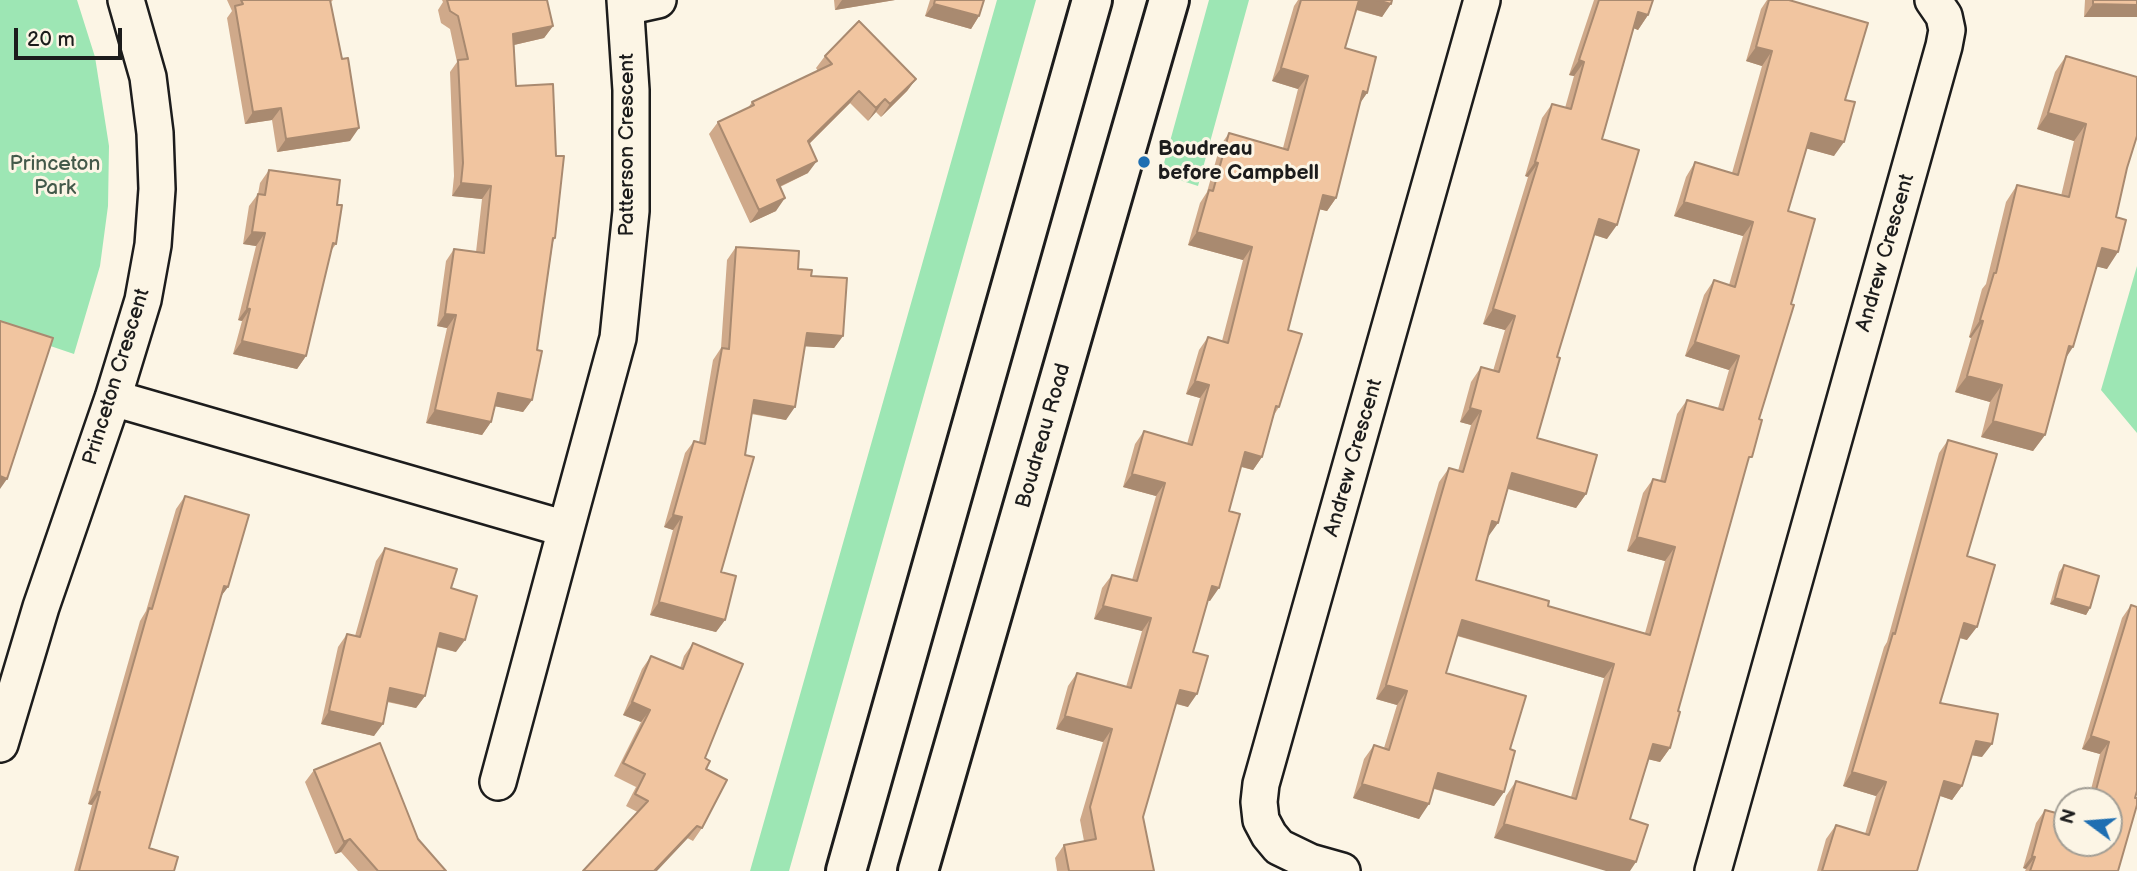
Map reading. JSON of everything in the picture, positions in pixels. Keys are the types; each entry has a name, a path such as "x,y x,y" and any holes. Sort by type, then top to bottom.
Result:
{"main road":[{"path":"846,871 1092,0"},
{"name":"Boudreau Road","path":"918,871 1169,0"}],"street":[{"name":"Princeton Crescent","path":"0,744 41,607 113,398 143,300 153,245 157,189 155,133 148,77 135,23 126,0"},
{"name":"Andrew Crescent","path":"1342,871 1310,862 1279,847 1261,820 1261,784 1482,0"},
{"name":"Andrew Crescent","path":"1713,871 1944,46 1947,30 1944,16 1933,0"},
{"name":"Patterson Crescent","path":"498,782 618,338 631,211 631,90 636,2"},
{"path":"113,398 566,529"}],"green space":[{"name":"Princeton Park","path":"0,0 77,0 95,57 109,146 108,206 100,266 74,354 0,329"},
{"path":"997,0 1036,0 789,871 750,871"},
{"path":"1209,0 1249,0 1198,186 1161,174"},
{"path":"2137,266 2137,433 2101,390"}],"building":[{"path":"241,0 330,0 342,59 348,58 359,128 286,139 281,108 253,112 235,6 243,4"},
{"path":"447,0 547,0 553,26 513,34 516,86 553,84 556,156 564,156 555,238 537,350 542,351 532,400 498,393 491,422 435,410 456,315 445,314 454,249 484,253 491,186 461,183 463,163 458,60 468,59 458,16 450,11"},
{"path":"935,0 984,0 979,16 934,4"},
{"path":"1301,0 1359,0 1345,48 1376,57 1367,93 1363,91 1336,198 1323,195 1288,330 1302,334 1279,407 1276,406 1262,457 1245,452 1229,511 1240,514 1219,588 1212,586 1193,652 1208,656 1197,694 1180,690 1143,817 1154,871 1069,871 1064,845 1096,839 1090,807 1112,729 1065,716 1077,673 1131,688 1151,618 1103,606 1112,575 1137,581 1165,483 1132,474 1144,431 1192,445 1209,385 1195,381 1208,337 1228,343 1252,247 1197,232 1209,190 1213,191 1229,133 1288,150 1308,76 1281,68"},
{"path":"1599,0 1653,0 1648,15 1638,12 1602,139 1639,150 1617,225 1599,219 1557,357 1560,358 1537,438 1597,455 1586,494 1512,473 1498,523 1492,521 1476,580 1549,601 1548,606 1650,635 1675,547 1637,537 1653,479 1665,482 1687,400 1723,410 1739,356 1695,342 1714,280 1735,287 1753,222 1684,202 1695,162 1738,175 1772,51 1756,47 1769,0 1789,0 1868,23 1845,100 1855,102 1844,142 1811,133 1788,211 1815,219 1791,304 1794,305 1759,419 1762,420 1752,457 1749,457 1670,748 1653,744 1630,819 1648,825 1636,862 1504,824 1516,781 1576,799 1614,664 1462,620 1446,673 1526,696 1510,749 1515,751 1504,792 1438,773 1429,804 1362,784 1374,745 1389,750 1407,691 1386,685 1449,468 1463,472 1481,411 1470,408 1481,367 1499,372 1515,316 1493,309 1538,163 1535,162 1552,104 1571,109 1584,62 1579,60"},
{"path":"2093,0 2137,0 2137,5 2093,4"},
{"path":"859,21 916,79 890,104 885,99 876,108 859,91 808,141 817,161 777,180 785,198 759,210 718,122 754,105 752,102 832,64 825,56"},
{"path":"2066,56 2137,77 2137,136 2116,217 2126,220 2118,252 2102,248 2073,347 2069,346 2045,435 1993,421 2002,385 1967,376 2017,185 2069,197 2086,124 2048,113"},
{"path":"269,170 340,180 337,205 342,205 336,244 333,243 306,356 242,341 265,233 252,232 258,194 265,195"},
{"path":"736,247 799,251 798,269 812,270 811,276 847,278 843,336 807,333 795,407 754,400 745,455 754,457 721,572 736,576 725,620 659,602 682,517 673,515 694,441 705,444 722,348 729,349"},
{"path":"0,321 53,338 7,479 0,476"},
{"path":"1948,440 1997,454 1967,556 1995,565 1977,627 1964,623 1940,703 1998,714 1992,744 1976,741 1962,786 1944,781 1917,871 1822,871 1836,825 1869,835 1886,782 1852,772 1893,633 1895,634"},
{"path":"185,496 249,515 228,587 224,586 149,848 178,857 174,871 79,871 100,792 97,791 149,608 152,609"},
{"path":"385,548 457,569 451,588 477,596 465,640 440,633 425,696 390,688 383,724 329,711 347,634 360,637"},
{"path":"2064,565 2099,576 2090,608 2055,598"},
{"path":"2131,605 2137,607 2137,805 2123,854 2123,787 2097,787 2109,742 2091,736"},
{"path":"693,643 743,664 705,758 710,761 706,769 727,780 702,828 697,826 654,871 583,871 648,801 635,794 645,774 623,763 650,710 632,702 651,656 683,669"},
{"path":"380,743 418,839 446,871 378,871 350,839 344,842 314,770"},
{"path":"2045,810 2053,812 2053,857 2122,857 2118,871 2030,871"}],"place":[{"name":"Boudreau before Campbell","path":"1144,162"}]}
